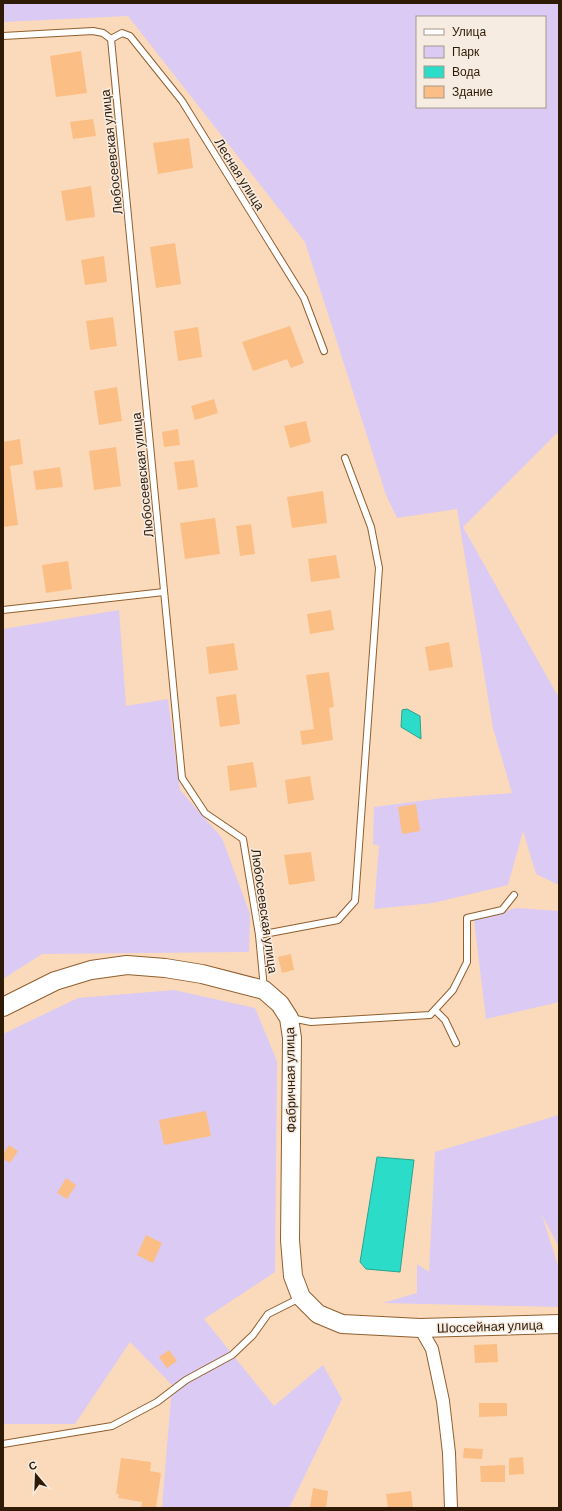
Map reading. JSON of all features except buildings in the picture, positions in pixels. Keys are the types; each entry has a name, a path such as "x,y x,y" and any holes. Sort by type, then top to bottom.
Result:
{"street":[{"name":"Фабричная улица","path":"3,1007 55,981 91,970 128,965 165,968 202,974 264,990 280,1004 289,1018 292,1038 290,1240 293,1276 301,1297 318,1314 342,1324 420,1328"},
{"name":"Шоссейная улица","path":"420,1328 559,1324"},
{"path":"420,1328 432,1349 443,1401 449,1453 451,1508"}],"lane":[{"path":"3,36 93,31 103,33 111,39"},
{"name":"Лесная улица","path":"111,39 122,33 130,36 182,101 304,298 324,351"},
{"name":"Любосеевская улица","path":"111,39 182,778 205,813 243,838 259,935 264,990"},
{"path":"259,935 338,920 355,901 379,568 371,527 345,458"},
{"path":"3,610 164,592"},
{"path":"289,1018 311,1022 430,1015 453,990 467,962 467,918 502,910 514,895"},
{"path":"435,1010 445,1020 456,1043"},
{"path":"3,1444 112,1426 157,1402 186,1380 232,1355 253,1335 268,1314 301,1297"}],"green space":[{"path":"3,3 559,3 559,431 463,527 559,698 559,885 536,874 523,831 508,885 433,903 374,909 379,846 373,844 374,807 443,798 512,793 493,728 457,509 397,518 386,495 305,242 128,16 3,22"},
{"path":"119,610 126,706 168,699 180,790 222,838 250,914 249,952 42,954 3,979 3,629"},
{"path":"516,908 559,911 559,1002 486,1019 474,920"},
{"path":"174,990 255,1008 277,1061 275,1272 204,1319 274,1406 323,1365 342,1399 289,1508 162,1508 172,1385 130,1342 75,1424 3,1424 3,1034 78,998"},
{"path":"559,1115 559,1247 542,1215 559,1269 559,1307 383,1303 417,1293 417,1264 429,1272 435,1152"}],"water":[{"path":"407,709 420,716 421,739 401,727 402,710"},
{"path":"377,1157 414,1160 400,1272 366,1269 360,1262"}]}
